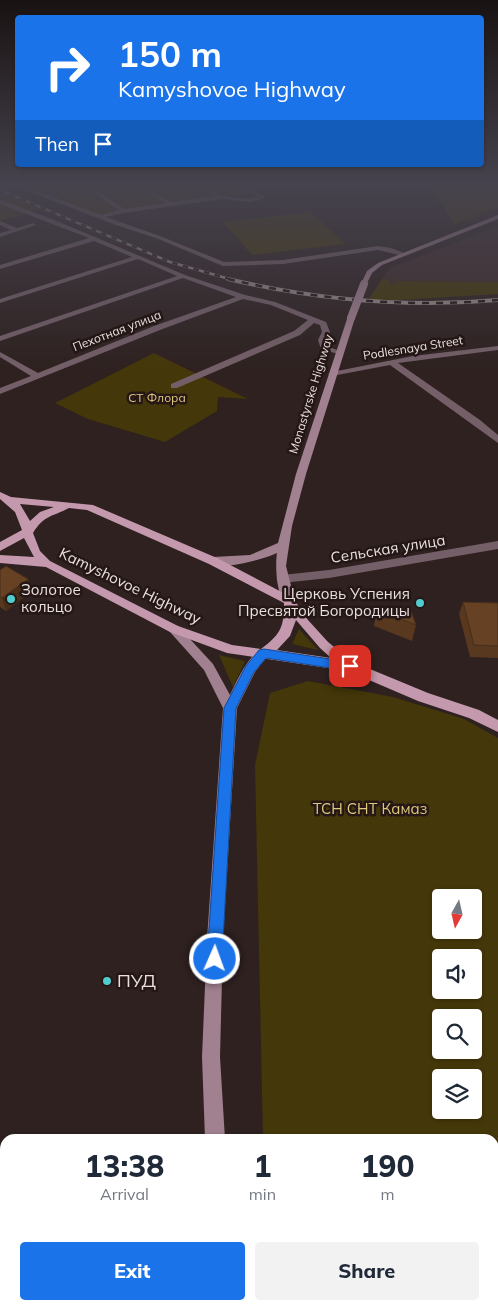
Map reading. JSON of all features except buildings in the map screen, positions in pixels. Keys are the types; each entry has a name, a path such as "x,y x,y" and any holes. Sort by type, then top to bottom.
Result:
{"main road":[{"name":"Monastyrske Highway","path":"264,653 276,645 285,635 291,618 289,601 282,579 281,561 300,476 350,318 369,272 380,264 421,247"},
{"path":"0,495 10,500 89,507 213,561 289,601 304,623 324,646 350,666"},
{"path":"10,500 25,517 29,531 28,540 35,555 49,564"},
{"path":"0,547 29,531 35,521 44,514 54,510 80,506"},
{"path":"213,561 233,562 253,559 270,553 285,544"},
{"name":"Kamyshovoe Highway","path":"0,559 36,561 49,564 174,628 231,650 350,666 423,696 474,714 498,726"},
{"path":"174,628 210,667 230,708"},
{"path":"215,1134 211,1058 215,939 230,708 250,669 264,653"},
{"name":"Kamyshovoe Highway","path":"474,714 498,717"}],"street":[{"path":"0,267 67,247"},
{"path":"114,247 183,276 243,297 273,303 323,324 326,332 322,340 324,346 338,352"},
{"path":"183,247 224,264 283,262 378,248 404,254"},
{"path":"0,301 138,257"},
{"path":"0,339 183,276"},
{"name":"Пехотная улица","path":"0,391 157,328 243,297"},
{"path":"174,386 297,333 313,320"},
{"name":"Podlesnaya Street","path":"332,374 391,362 498,348"},
{"path":"0,354 38,376"},
{"path":"391,362 477,422 498,440"},
{"name":"Сельская улица","path":"282,579 329,574 498,545"}],"shaded area":[{"path":"444,247 498,247 498,282 396,281 396,284 391,284 389,280 382,279 390,268"}],"green space":[{"path":"245,247 320,247 252,255"},
{"path":"382,279 389,280 391,284 396,284 396,281 498,282 498,294 367,302"},
{"name":"СТ Флора","path":"154,353 248,399 218,397 217,411 165,442 88,419 55,403"},
{"path":"299,629 318,650 292,644"},
{"path":"219,655 245,661 233,687"},
{"name":"ТСН СНТ Камаз","path":"308,681 393,697 464,719 498,738 498,1134 263,1134 255,765 270,693"}],"railway":[{"path":"135,247 170,262 233,280"},
{"path":"228,279 295,292 362,300 430,303 498,300"}],"place":[{"name":"Золотое кольцо","path":"11,599"},
{"name":"Церковь Успения Пресвятой Богородицы","path":"420,603"},
{"name":"ПУД","path":"107,981"}],"route":[{"path":"215,959 230,708 250,669 264,653 350,666"}]}
